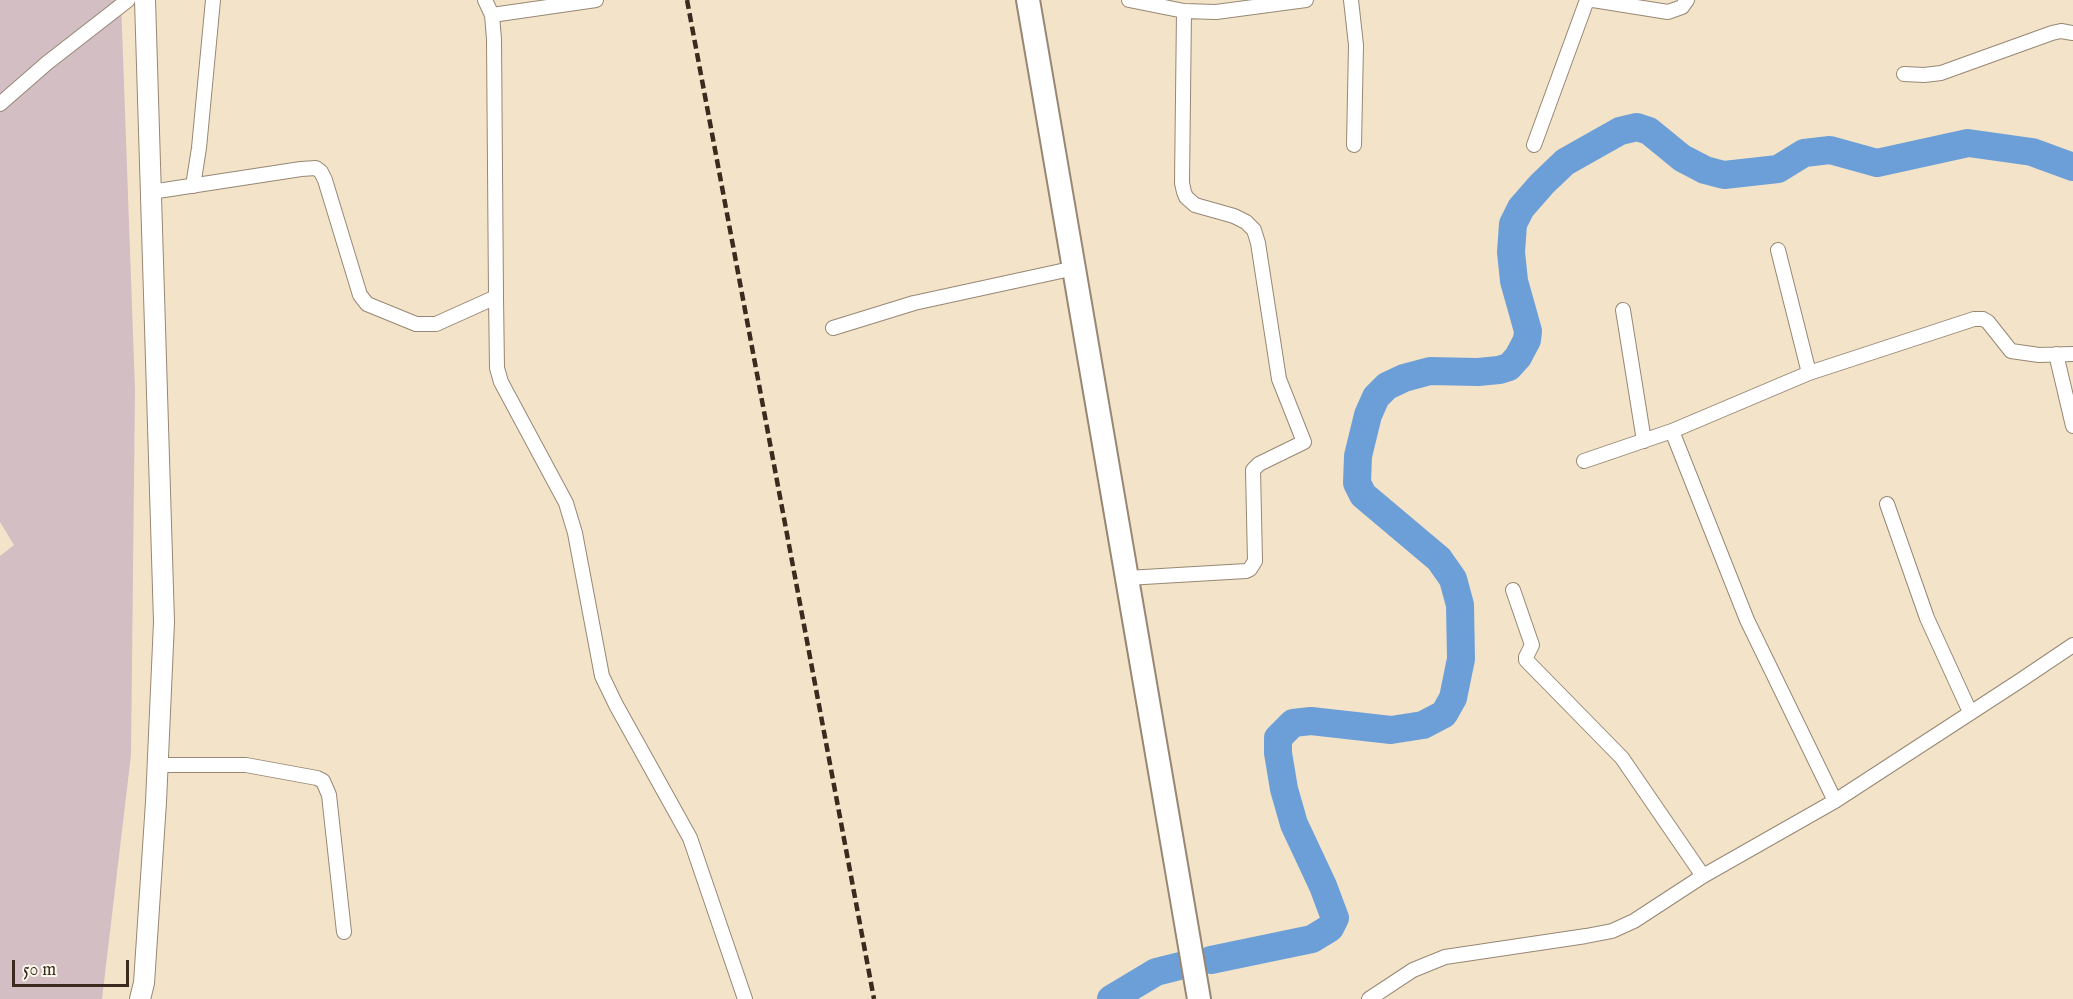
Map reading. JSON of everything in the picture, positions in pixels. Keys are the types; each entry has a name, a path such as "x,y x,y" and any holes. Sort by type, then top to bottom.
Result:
{"highway":[{"path":"1028,0 1199,999"}],"main road":[{"path":"140,999 144,983 164,622 145,0"}],"street":[{"path":"0,104 47,63 128,0"},
{"path":"193,186 199,148 213,0"},
{"path":"485,0 492,15 494,39 497,368 501,382 566,503 575,533 602,676 690,838 745,999"},
{"path":"492,15 596,0"},
{"path":"1129,0 1184,11 1216,12 1306,0"},
{"path":"1351,0 1356,45 1354,145"},
{"path":"1534,146 1587,0"},
{"path":"1593,0 1668,12 1682,7 1687,0"},
{"path":"1127,578 1250,569 1255,561 1253,470 1259,464 1304,442 1279,379 1254,230 1246,222 1234,216 1195,205 1184,192 1182,183 1184,11"},
{"path":"1904,74 1941,73 2052,33 2061,31 2073,33"},
{"path":"151,192 316,168 325,180 360,295 368,304 416,324 436,324 496,297"},
{"path":"1778,250 1809,373"},
{"path":"833,328 914,303 1075,268"},
{"path":"1623,310 1644,441"},
{"path":"1584,462 1672,431 1809,373 1974,319 1983,319 1988,322 2011,351 2039,355 2073,354"},
{"path":"2056,354 2073,426"},
{"path":"1672,431 1747,620 1835,801"},
{"path":"1887,504 1928,618 1970,712"},
{"path":"1513,590 1532,645 1526,659 1622,758 1703,876"},
{"path":"1369,999 1413,970 1445,957 1611,931 1634,921 1703,876 1835,801 2073,645"},
{"path":"157,765 246,765 323,781 329,795 344,932"}],"shaded area":[{"path":"0,0 121,0 135,390 131,755 102,999 0,999 0,556 14,545 0,522"}],"waterway":[{"path":"1211,960 1312,939 1330,928 1335,918 1294,824 1284,789 1278,738 1293,723 1311,721 1391,730 1423,725 1444,714 1453,698 1461,659 1460,605 1453,579 1439,559 1363,495 1357,483 1358,456 1368,415 1376,397 1387,386 1404,378 1430,371 1499,370 1509,367 1518,357 1527,340 1528,331 1514,281 1511,252 1513,224 1521,208 1565,162 1620,131 1637,127 1649,131 1682,158 1705,170 1724,175 1778,169 1804,153 1830,150 1877,163 1968,143 2032,152 2073,167"},
{"path":"1111,999 1156,972 1180,966"}],"railway":[{"path":"687,0 874,999"}]}
